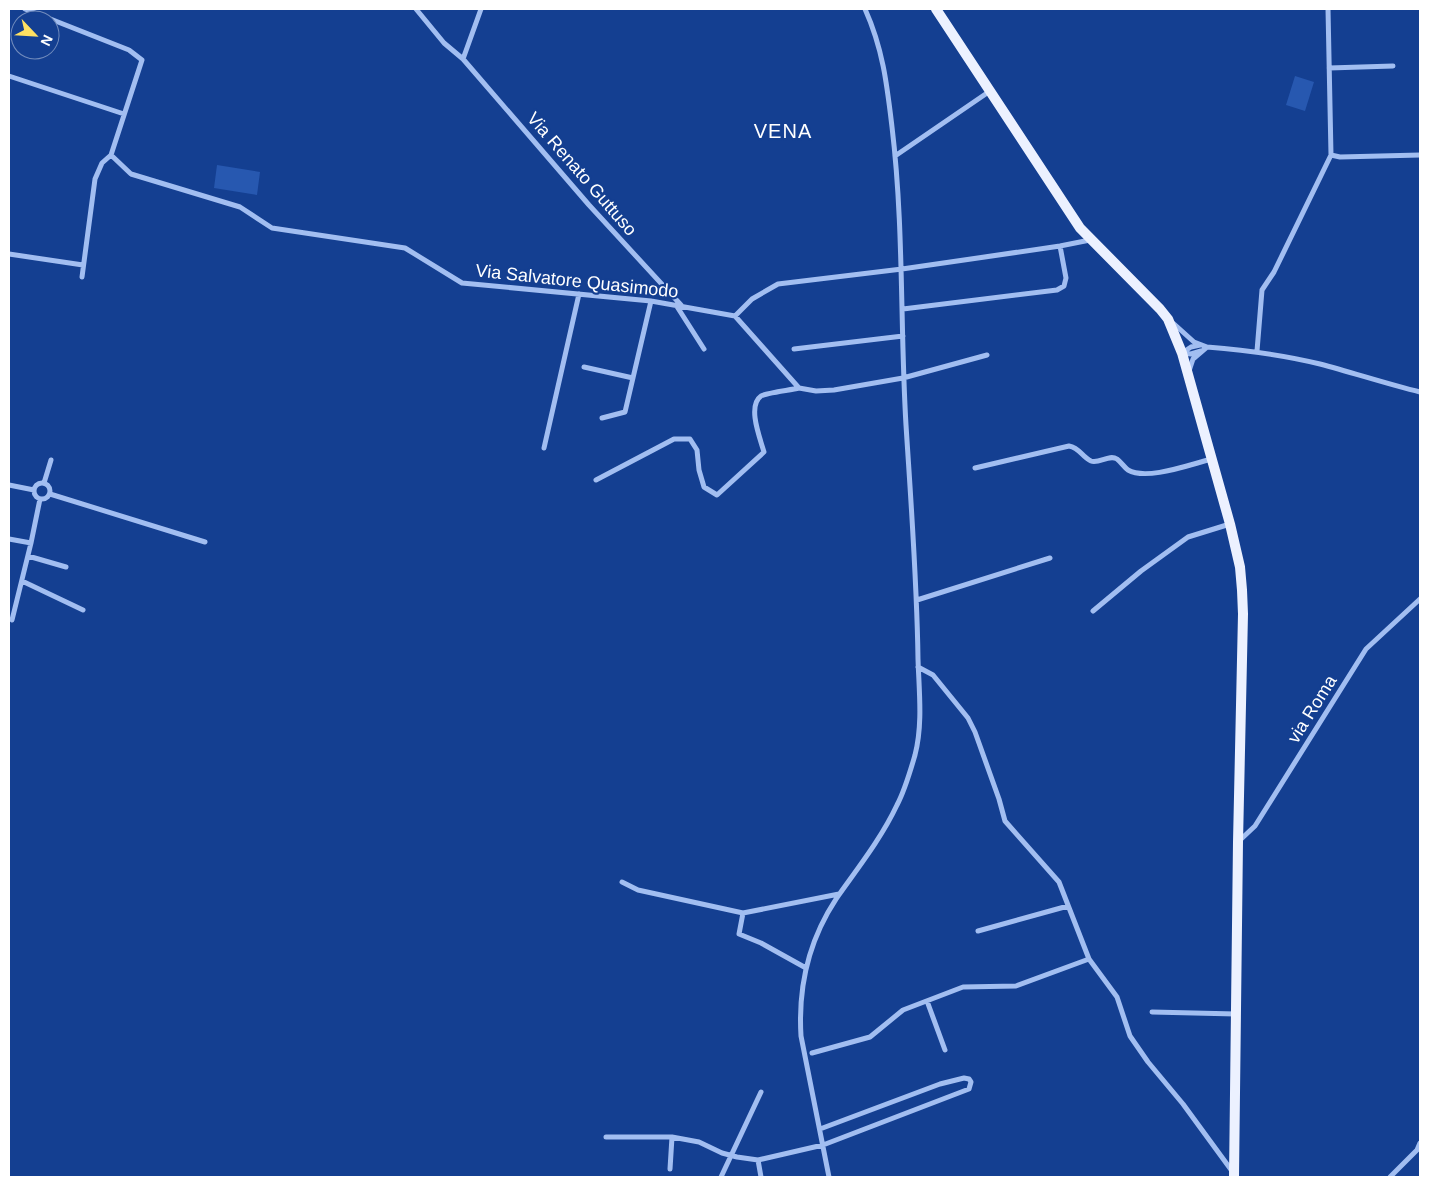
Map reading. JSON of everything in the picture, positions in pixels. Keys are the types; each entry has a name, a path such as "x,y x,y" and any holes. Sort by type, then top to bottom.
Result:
{"main road":[{"path":"936,9 1080,228 1168,319 1182,352 1230,524 1240,568 1243,614 1234,1176"}],"street":[{"path":"25,9 129,50 142,60 110,155 102,163 95,179 82,277"},
{"name":"Via Renato Guttuso","path":"416,9 444,43 463,60 678,305 704,349"},
{"path":"463,60 481,9"},
{"path":"829,1177 801,1036 799,1012 806,968 820,929 897,805 908,777 919,728 917,600 904,378 902,269 895,156 884,66 873,27 865,9"},
{"path":"1258,351 1262,290 1274,272 1331,155 1328,9"},
{"path":"1329,68 1393,66"},
{"path":"9,76 124,114"},
{"path":"895,156 990,91"},
{"name":"Via Salvatore Quasimodo","path":"110,155 131,174 240,207 272,228 405,248 462,283 651,301 735,316"},
{"path":"1331,155 1340,157 1420,155"},
{"path":"799,388 735,316 752,299 778,284 902,269 1090,240"},
{"path":"903,309 1057,290 1064,286 1066,278 1060,246"},
{"path":"9,254 83,265"},
{"path":"544,448 578,294"},
{"path":"602,418 625,412 651,301"},
{"path":"1168,319 1188,338 1203,348"},
{"path":"794,349 903,336"},
{"path":"1182,352 1191,347 1258,351 1320,364 1420,392"},
{"path":"1188,374 1193,359 1203,348"},
{"path":"596,480 674,440 690,438 697,450 699,470 704,487 717,495 764,452 754,417 755,402 762,395 799,388 816,391 834,390 904,378 987,355"},
{"path":"584,367 633,378"},
{"path":"976,468 1069,446 1076,447 1090,461 1110,458 1117,459 1129,470 1140,474 1151,474 1212,458"},
{"path":"44,483 51,460"},
{"path":"44,483 36,486 34,494 44,500 50,494"},
{"path":"44,483 48,486 50,494"},
{"path":"9,485 34,490"},
{"path":"50,494 205,542"},
{"path":"12,620 40,499"},
{"path":"1093,610 1141,571 1188,537 1230,524"},
{"path":"9,539 31,543"},
{"path":"28,556 66,567"},
{"path":"917,600 1050,558"},
{"path":"22,581 83,610"},
{"name":"via Roma","path":"1238,842 1256,826 1366,649 1420,599"},
{"path":"918,667 933,675 968,718 975,732 1005,821 1059,882 1089,959 1117,996 1130,1036 1183,1104 1234,1176"},
{"path":"622,882 638,890 743,913 840,894"},
{"path":"978,931 1068,906"},
{"path":"743,913 739,934 761,943 806,968"},
{"path":"812,1053 870,1037 903,1010 963,987 1016,986 1089,959"},
{"path":"927,1001 945,1050"},
{"path":"1152,1012 1236,1014"},
{"path":"606,1137 672,1137 699,1142 730,1155 758,1160 823,1145 969,1090 971,1082 969,1079 964,1078 940,1084 820,1129"},
{"path":"721,1177 761,1092"},
{"path":"670,1169 672,1137"},
{"path":"1390,1177 1417,1150 1420,1143"},
{"path":"758,1160 761,1177"}],"shaded area":[{"path":"1295,76 1314,82 1305,111 1286,105"},
{"path":"217,165 260,172 257,195 214,188"}],"district":[{"name":"VENA","path":"783,131"}]}
